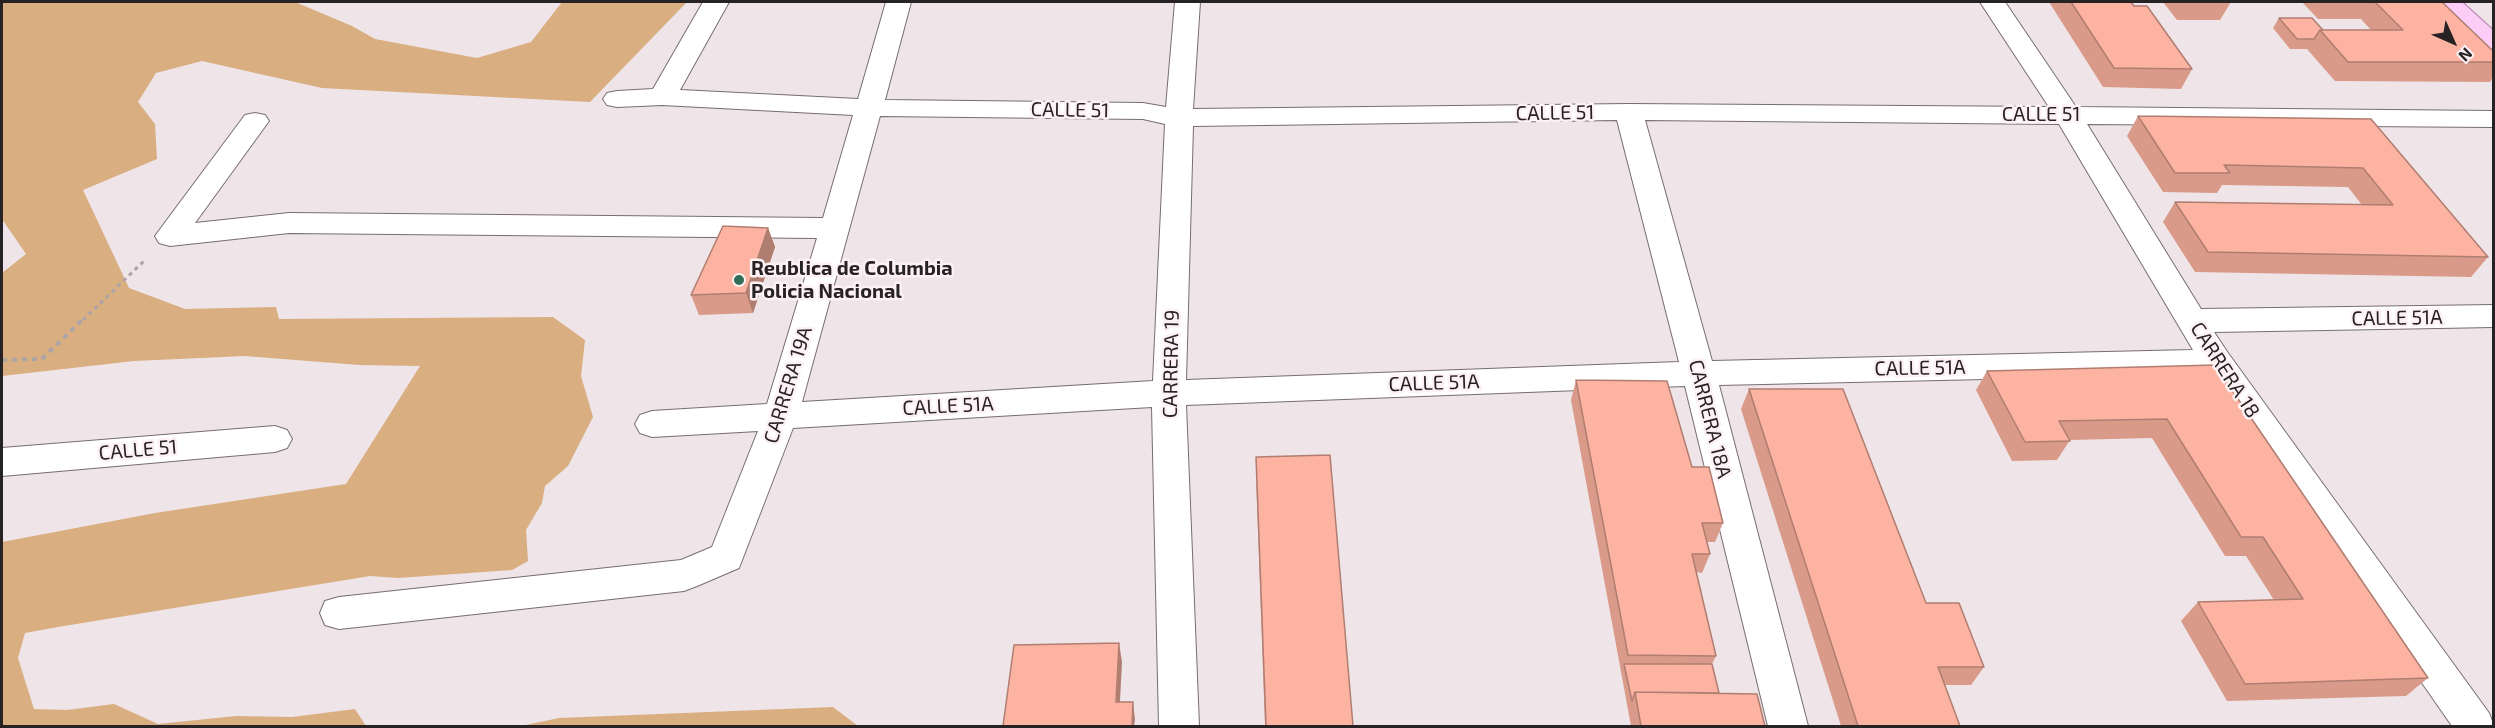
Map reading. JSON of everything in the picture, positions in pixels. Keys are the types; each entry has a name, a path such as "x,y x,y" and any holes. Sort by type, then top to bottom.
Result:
{"main road":[{"path":"2448,2 2493,45"}],"street":[{"path":"662,97 716,2"},
{"name":"CARRERA 19A","path":"339,613 684,575 726,557 781,416 899,2"},
{"name":"CARRERA 19","path":"1179,726 1169,393 1179,118 1188,2"},
{"name":"CARRERA 18","path":"1993,2 2067,114 2216,362 2474,726"},
{"name":"CALLE 51","path":"617,99 662,97 870,108 1143,111 1179,118 1629,112 2493,119"},
{"name":"CARRERA 18A","path":"1629,112 1699,373 1788,726"},
{"path":"170,236 255,121"},
{"path":"170,236 289,223 835,228"},
{"name":"CALLE 51A","path":"2193,321 2493,316"},
{"name":"CALLE 51A","path":"652,423 1169,393 1699,373 2216,362"},
{"name":"CALLE 51","path":"2,462 275,439"},
{"path":"2474,726 2493,721"}],"path":[{"path":"2,360 42,359 170,236"}],"shaded area":[{"path":"2,2 295,2 352,26 375,39 477,58 531,42 562,2 687,2 590,102 322,88 202,61 156,73 138,102 155,124 157,159 83,190 129,288 185,309 276,307 279,319 553,317 585,340 581,376 593,417 568,466 545,486 542,503 526,530 528,561 512,570 398,578 370,576 58,627 25,633 18,658 34,709 67,710 114,704 158,724 236,716 292,717 355,709 366,726 2,726 2,542 155,513 346,484 420,366 359,365 245,356 134,361 2,376 2,273 26,254 2,219"},
{"path":"833,707 858,726 521,726 559,718"}],"building":[{"path":"2071,2 2131,2 2134,6 2147,6 2192,69 2114,68"},
{"path":"2375,2 2442,2 2493,51 2493,62 2348,62 2320,30 2403,30"},
{"path":"2279,18 2312,18 2323,30 2320,30 2314,39 2297,39"},
{"path":"2138,116 2371,119 2488,257 2208,252 2175,202 2393,205 2363,168 2224,165 2230,173 2175,173"},
{"path":"723,226 768,228 746,293 691,295"},
{"path":"2215,365 2428,678 2245,684 2198,602 2303,599 2263,537 2241,537 2167,419 2059,421 2070,441 2025,442 1987,371"},
{"path":"1576,380 1667,381 1692,467 1709,467 1723,523 1702,523 1710,554 1692,554 1716,656 1628,655"},
{"path":"1749,389 1843,389 1926,603 1959,603 1984,667 1938,667 1960,726 1858,726"},
{"path":"1330,455 1353,726 1266,726 1256,457"},
{"path":"1119,643 1116,702 1133,702 1132,726 1003,726 1014,645"},
{"path":"1624,664 1712,664 1719,693 1635,692 1632,701"},
{"path":"1635,692 1757,694 1765,726 1641,726"}],"place":[{"name":"Reublica de Columbia Policia Nacional","path":"739,280"}]}
